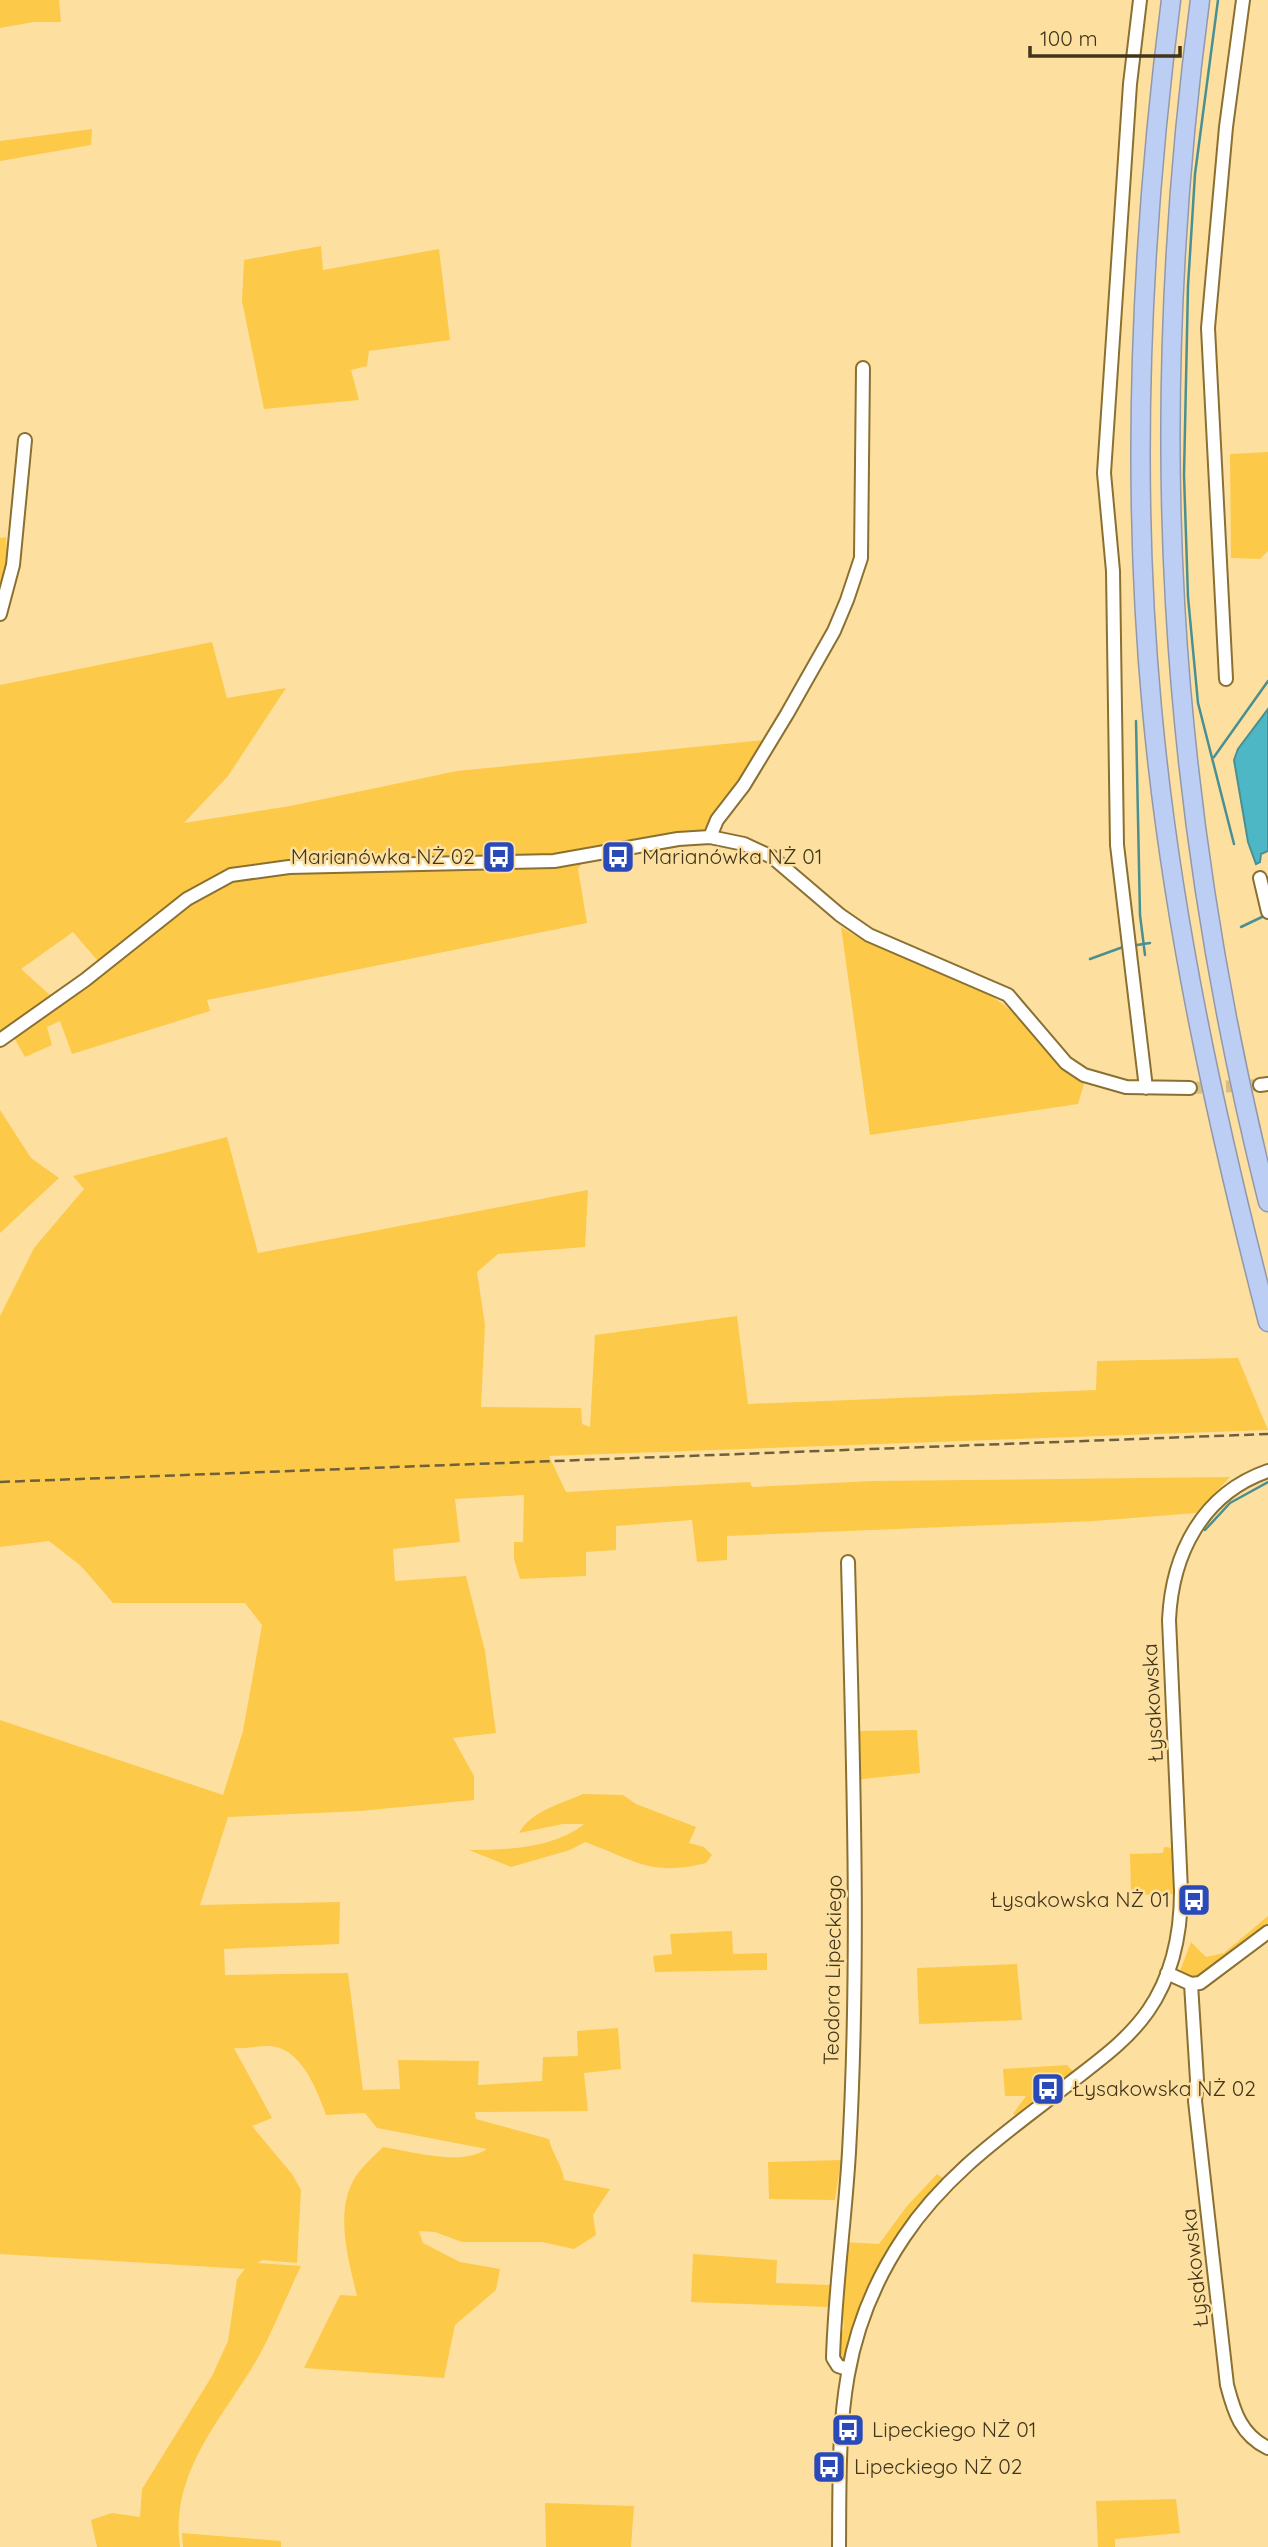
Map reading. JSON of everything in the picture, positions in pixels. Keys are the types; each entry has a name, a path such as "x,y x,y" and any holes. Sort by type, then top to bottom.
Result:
{"highway":[{"path":"1171,0 1152,170 1142,316 1140,492 1148,659 1159,779 1186,956 1217,1112 1268,1322"},
{"path":"1200,0 1181,164 1172,300 1169,481 1174,627 1187,773 1207,909 1233,1054 1268,1202"}],"street":[{"path":"1140,0 1130,84 1104,473 1113,571 1117,845 1146,1087"},
{"path":"1226,679 1208,328 1226,127 1243,0"},
{"path":"710,837 711,829 744,785 834,631 851,590 861,558 863,368"},
{"path":"0,614 13,565 25,440"},
{"path":"0,1040 85,980 187,899 231,876 289,867 554,861 668,840 710,837 750,846 777,861 840,915 869,935 1008,995 1062,1058 1079,1072 1107,1084 1190,1088"},
{"path":"1260,878 1268,912"},
{"name":"Łysakowska","path":"839,2547 839,2435 847,2370 875,2287 903,2237 924,2208 967,2164 1118,2044 1146,2014 1167,1973 1178,1940 1181,1906 1169,1620 1172,1581 1186,1542 1208,1511 1236,1486 1268,1471"},
{"name":"Teodora Lipeckiego","path":"847,2370 838,2367 833,2358 838,2266 849,2152 855,1890 848,1562"},
{"path":"1167,1973 1191,1984 1208,1978 1268,1932"},
{"name":"Łysakowska","path":"1191,1984 1197,2080 1195,2101 1227,2385 1241,2426 1254,2442 1268,2448"}],"shaded area":[{"path":"0,0 59,0 61,22 34,22 0,28"},
{"path":"92,129 91,145 0,161 0,141"},
{"path":"321,246 323,270 439,249 450,340 369,351 367,366 351,370 359,400 264,409 242,301 244,260"},
{"path":"1268,452 1268,551 1260,559 1231,558 1230,454"},
{"path":"6,537 8,576 0,601 0,538"},
{"path":"212,642 227,698 286,688 228,776 184,823 290,806 457,771 774,739 708,843 583,862 578,869 587,923 207,1000 210,1011 72,1054 60,1021 47,1027 52,1045 25,1057 13,1036 0,1045 0,685","holes":["73,932 104,968 82,984 76,977 50,995 21,969"]},
{"path":"841,927 879,947 959,979 996,999 1084,1084 1078,1104 870,1135"},
{"path":"0,1110 31,1158 59,1178 0,1233"},
{"path":"227,1137 258,1253 588,1190 585,1247 498,1254 477,1272 485,1325 481,1407 581,1408 582,1424 590,1427 595,1335 737,1316 748,1404 1096,1390 1097,1361 1238,1358 1268,1430 549,1456 566,1492 750,1482 752,1487 873,1481 1230,1477 1196,1513 1094,1521 727,1536 727,1560 697,1562 692,1520 616,1526 616,1550 586,1552 586,1576 520,1579 514,1559 514,1542 523,1542 524,1495 455,1499 460,1542 393,1549 395,1581 466,1576 485,1651 496,1733 453,1738 474,1776 474,1800 360,1811 228,1817 200,1905 340,1902 339,1944 224,1949 225,1975 348,1973 363,2090 400,2089 398,2060 479,2061 478,2085 542,2081 543,2057 578,2056 577,2031 618,2028 621,2069 584,2073 588,2111 475,2112 476,2119 549,2139 564,2180 610,2189 593,2215 596,2235 574,2249 542,2242 462,2242 435,2232 419,2231 423,2243 460,2262 500,2269 496,2290 455,2325 444,2378 304,2368 340,2295 357,2296 344,2223 348,2194 363,2167 383,2147 450,2157 463,2157 487,2149 377,2128 365,2113 326,2115 305,2070 288,2052 278,2047 266,2046 234,2048 272,2118 252,2126 292,2174 301,2190 297,2263 262,2260 258,2263 301,2266 260,2354 203,2444 192,2468 183,2493 179,2519 180,2547 97,2547 91,2520 112,2513 140,2517 142,2489 212,2376 228,2341 237,2279 245,2269 0,2254 0,1720 223,1795 243,1731 262,1625 245,1603 113,1603 81,1566 49,1541 0,1547 0,1316 34,1248 84,1189 73,1176"},
{"path":"917,1730 920,1773 854,1780 857,1731"},
{"path":"583,1794 623,1795 636,1804 696,1827 689,1843 704,1847 712,1855 706,1863 687,1867 656,1867 643,1865 585,1842 570,1850 511,1867 469,1850 530,1846 572,1832 584,1824 563,1824 519,1833 539,1814"},
{"path":"1164,1847 1172,1848 1174,1894 1131,1895 1130,1854 1163,1853"},
{"path":"1268,1916 1268,1929 1200,1979 1185,1979 1180,1971 1191,1942 1206,1957 1224,1953"},
{"path":"732,1931 733,1954 767,1953 767,1970 655,1972 653,1956 672,1954 670,1934"},
{"path":"1017,1964 1022,2020 919,2024 917,1968"},
{"path":"1067,2065 1074,2072 1019,2116 1013,2114 1026,2096 1005,2096 1003,2069"},
{"path":"841,2160 835,2200 769,2199 768,2162"},
{"path":"937,2174 943,2178 895,2243 871,2286 843,2361 839,2359 839,2341 844,2327 840,2295 842,2242 879,2244 907,2206"},
{"path":"693,2254 777,2260 776,2283 830,2285 829,2307 691,2302"},
{"path":"1176,2499 1180,2533 1115,2539 1115,2547 1098,2547 1096,2501"},
{"path":"545,2503 634,2506 631,2547 546,2547"},
{"path":"182,2533 281,2541 281,2547 183,2547"}],"water":[{"path":"1268,709 1268,851 1261,854 1260,862 1256,864 1248,842 1234,760 1238,749"}],"waterway":[{"path":"1218,0 1195,174 1188,286 1184,475 1188,597 1198,703 1234,844"},
{"path":"1214,757 1268,681"},
{"path":"1136,721 1140,915 1145,955"},
{"path":"1241,927 1264,916"},
{"path":"1137,945 1150,943"},
{"path":"1090,959 1123,947"},
{"path":"1205,1530 1230,1503 1268,1482"}],"tunnel":[{"path":"1190,1088 1260,1085"}],"railway":[{"path":"0,1482 1268,1434"}],"place":[{"name":"Marianówka NŻ 02","path":"499,857"},
{"name":"Marianówka NŻ 01","path":"618,857"},
{"name":"Łysakowska NŻ 01","path":"1194,1900"},
{"name":"Łysakowska NŻ 02","path":"1048,2089"},
{"name":"Lipeckiego NŻ 01","path":"848,2430"},
{"name":"Lipeckiego NŻ 02","path":"829,2467"}]}
